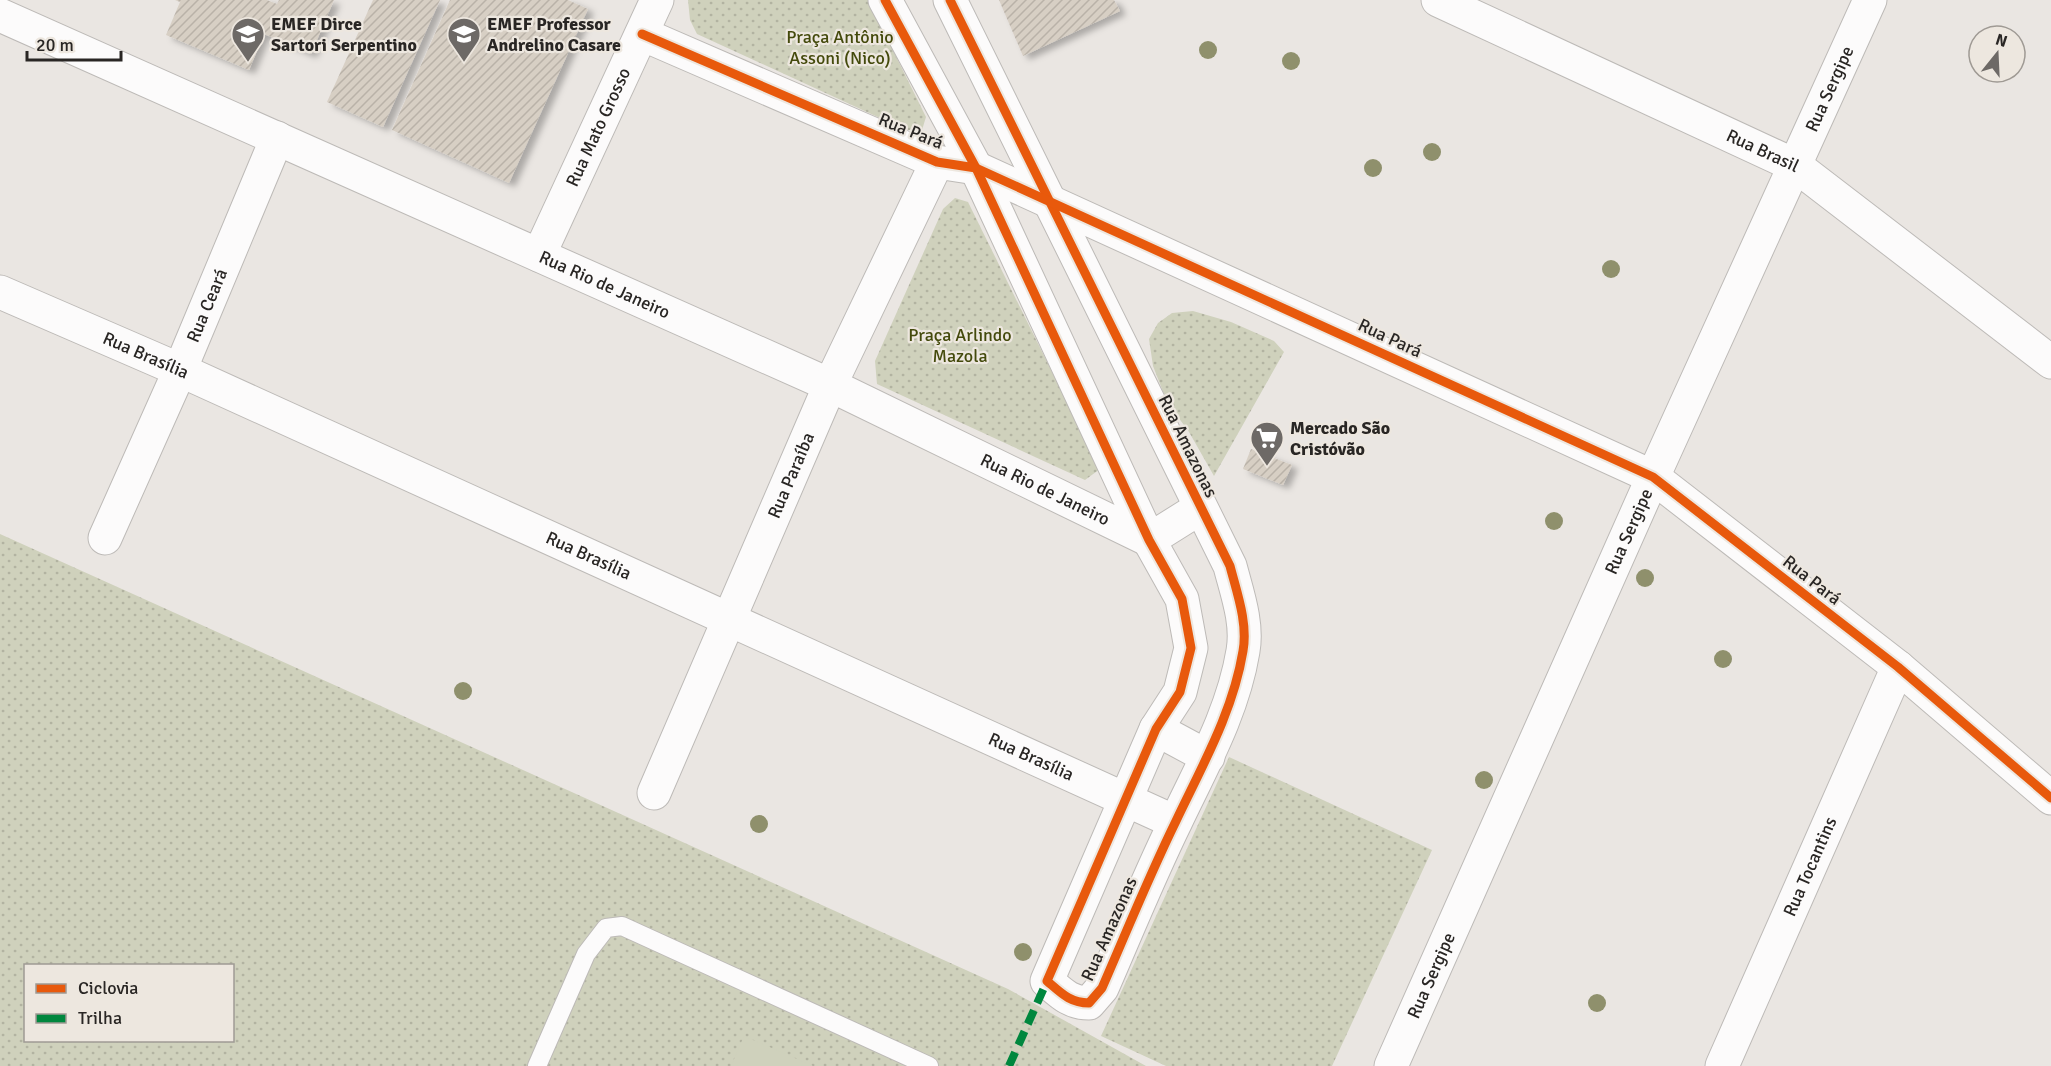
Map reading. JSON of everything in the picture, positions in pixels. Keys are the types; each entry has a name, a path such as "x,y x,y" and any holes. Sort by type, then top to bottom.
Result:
{"street":[{"name":"Rua Mato Grosso","path":"539,255 657,0"},
{"name":"Rua Amazonas","path":"885,0 976,168 1149,540 1182,599 1191,648 1180,692 1156,729 1047,981 1065,997 1078,1003 1089,1003 1101,988 1175,822 1208,757 1229,704 1243,650 1242,612 1230,566 950,0"},
{"name":"Rua Brasil","path":"1438,0 1481,9 1796,166 2050,358"},
{"name":"Rua Sergipe","path":"1390,1066 1653,477 1870,0"},
{"name":"Rua Rio de Janeiro","path":"0,15 830,385 1149,540"},
{"name":"Rua Pará","path":"642,34 937,162 976,168 1653,477 1898,667 2051,798"},
{"name":"Rua Ceará","path":"105,538 180,370 277,138"},
{"name":"Rua Paraíba","path":"654,793 830,385 937,162"},
{"name":"Rua Brasília","path":"0,292 180,370 1175,822"},
{"path":"1149,540 1200,508"},
{"name":"Rua Tocantins","path":"1722,1066 1898,667"},
{"path":"1156,729 1208,757"}],"lane":[{"path":"537,1066 586,954 606,928 622,926 929,1066"}],"green space":[{"name":"Praça Antônio Assoni (Nico)","path":"688,0 868,0 926,117 922,130 906,130 697,34 690,20"},
{"name":"Praça Arlindo Mazola","path":"955,198 968,202 1100,469 1085,480 877,384 875,361 943,209"},
{"path":"1193,311 1231,322 1274,341 1284,352 1214,476 1189,432 1167,402 1153,366 1149,339 1158,323 1172,313"},
{"path":"0,534 1008,989 1146,1066 0,1066"},
{"path":"1229,757 1432,850 1332,1066 1166,1066 1101,1036"},
{"path":"744,1036 813,1066 731,1066"}],"building":[{"path":"175,0 267,0 277,4 279,0 334,0 311,54 264,34 249,70 166,35 180,2"},
{"path":"373,0 440,0 383,127 327,102"},
{"path":"450,0 568,0 588,9 509,183 392,130"},
{"path":"999,0 1114,0 1120,11 1023,56"},
{"name":"Mercado São Cristóvão","path":"1251,449 1292,465 1283,485 1243,469"}],"marked path":[{"path":"1009,1066 1047,981"}],"cycle path":[{"path":"885,0 976,168 1149,540 1182,599 1191,648 1180,692 1156,729 1047,981 1071,999 1089,1003 1102,988 1156,863 1224,717 1232,696 1243,651 1243,619 1230,566 950,0"},
{"path":"642,34 937,162 976,168 1653,477 1898,667 2051,798"}],"place":[{"name":"EMEF Dirce Sartori Serpentino","path":"248,63"},
{"name":"EMEF Professor Andrelino Casare","path":"464,63"},
{"name":"Mercado São Cristóvão","path":"1267,467"}]}
